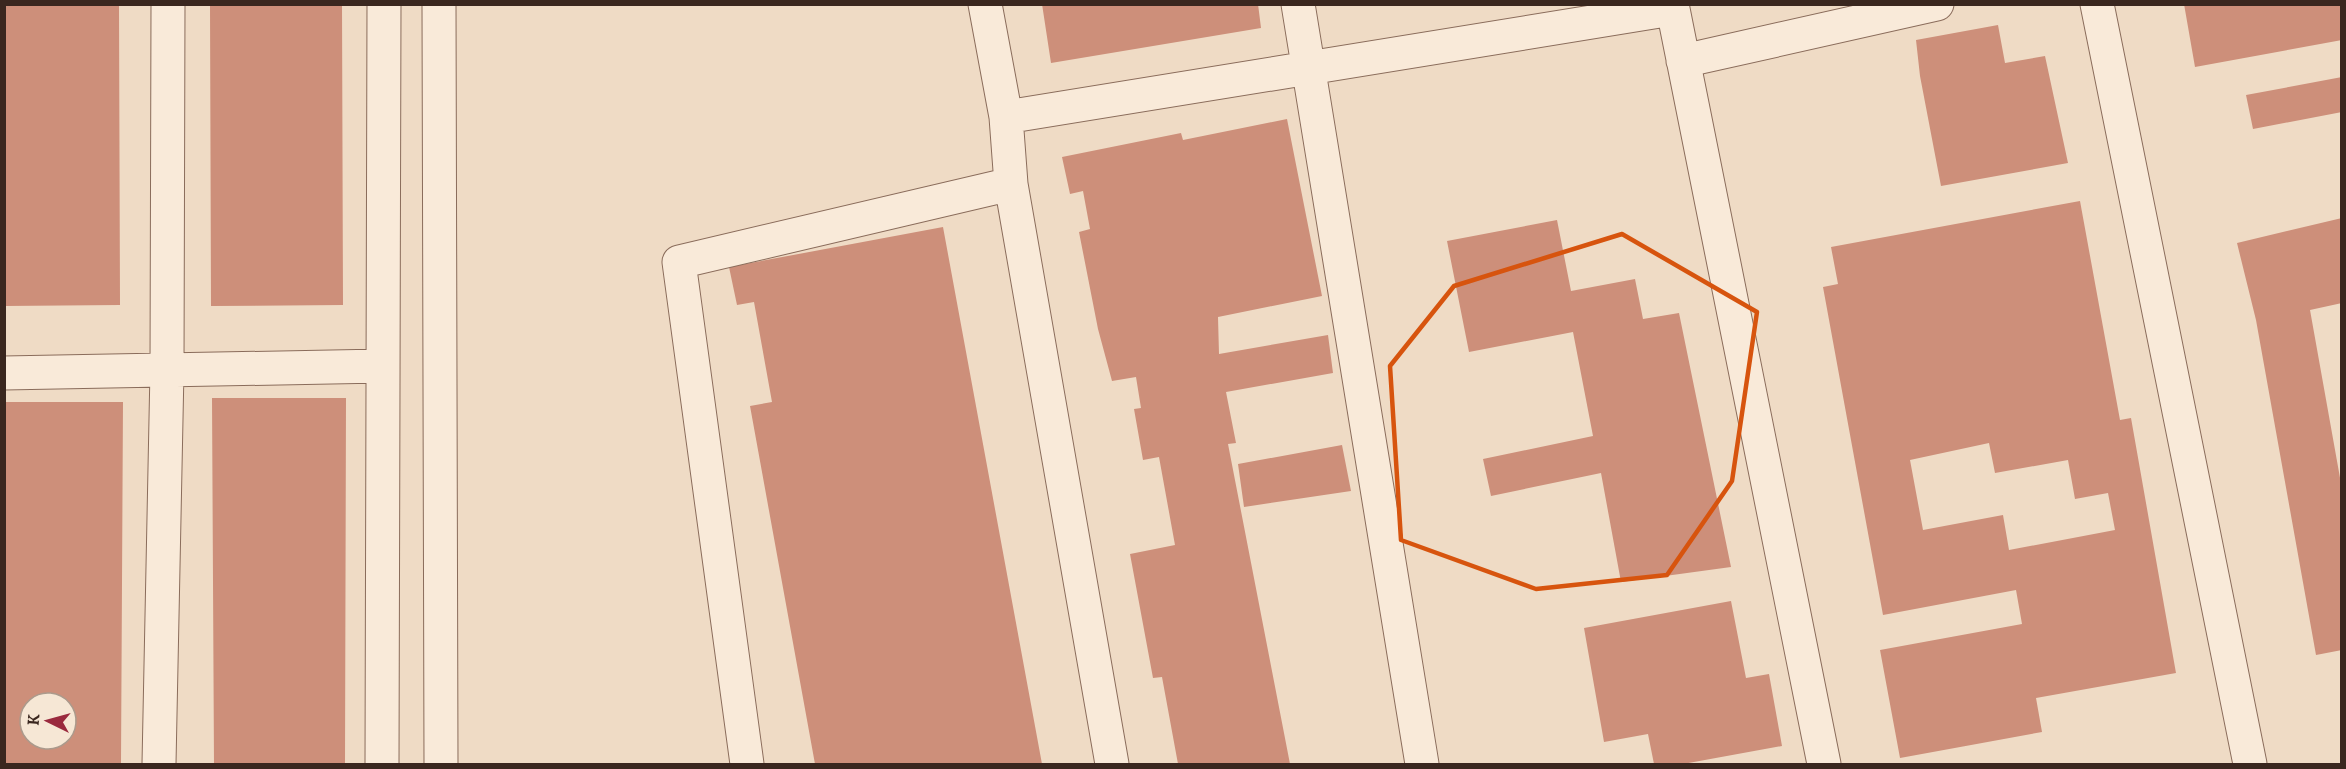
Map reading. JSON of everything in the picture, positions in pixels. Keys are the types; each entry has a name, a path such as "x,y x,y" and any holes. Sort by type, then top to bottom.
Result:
{"street":[{"path":"159,765 166,370 168,4"},
{"path":"382,765 384,4"},
{"path":"439,4 441,765"},
{"path":"985,4 1006,117 1011,184 1112,765"},
{"path":"1298,4 1422,765"},
{"path":"1683,61 1937,4"},
{"path":"2097,4 2250,765"},
{"path":"1006,117 1672,7 1824,765"},
{"path":"747,765 679,262 1011,184"},
{"path":"4,373 383,366"}],"highlighted area":[{"path":"1622,234 1757,312 1732,481 1667,575 1536,589 1401,540 1390,366 1454,286"}],"building":[{"path":"4,4 119,4 120,305 4,306"},
{"path":"210,4 342,4 343,305 211,306"},
{"path":"1042,4 1258,4 1261,28 1051,63"},
{"path":"2184,4 2342,4 2342,40 2195,67"},
{"path":"1998,25 2005,63 2045,56 2068,163 1941,186 1920,76 1916,40"},
{"path":"2342,77 2342,112 2253,129 2246,95"},
{"path":"1287,119 1322,296 1218,317 1219,354 1328,335 1333,373 1226,392 1236,443 1228,444 1290,764 1178,764 1162,677 1153,678 1130,554 1175,545 1159,457 1143,460 1134,409 1141,408 1136,377 1112,381 1098,329 1079,232 1090,229 1083,191 1070,194 1062,157 1181,133 1183,140"},
{"path":"2080,201 2120,420 2131,418 2176,673 2036,698 2042,732 1900,758 1880,650 2022,624 2016,590 1883,615 1823,287 1838,284 1831,247","holes":["1989,443 1995,473 2068,460 2075,499 2108,493 2115,530 2009,550 2003,515 1923,530 1910,460"]},
{"path":"2342,218 2342,303 2310,310 2342,489 2342,650 2316,655 2256,320 2237,243"},
{"path":"1557,220 1571,291 1635,279 1643,319 1679,313 1731,567 1621,582 1601,473 1491,496 1483,459 1593,436 1573,332 1469,352 1447,241"},
{"path":"943,227 1042,764 815,764 750,406 772,402 754,302 737,305 729,267"},
{"path":"212,398 346,398 345,764 214,764"},
{"path":"4,402 123,402 121,764 4,764"},
{"path":"1342,445 1351,491 1244,507 1238,464"},
{"path":"1731,601 1746,678 1769,674 1782,746 1683,764 1654,764 1648,734 1604,742 1584,628"}]}
